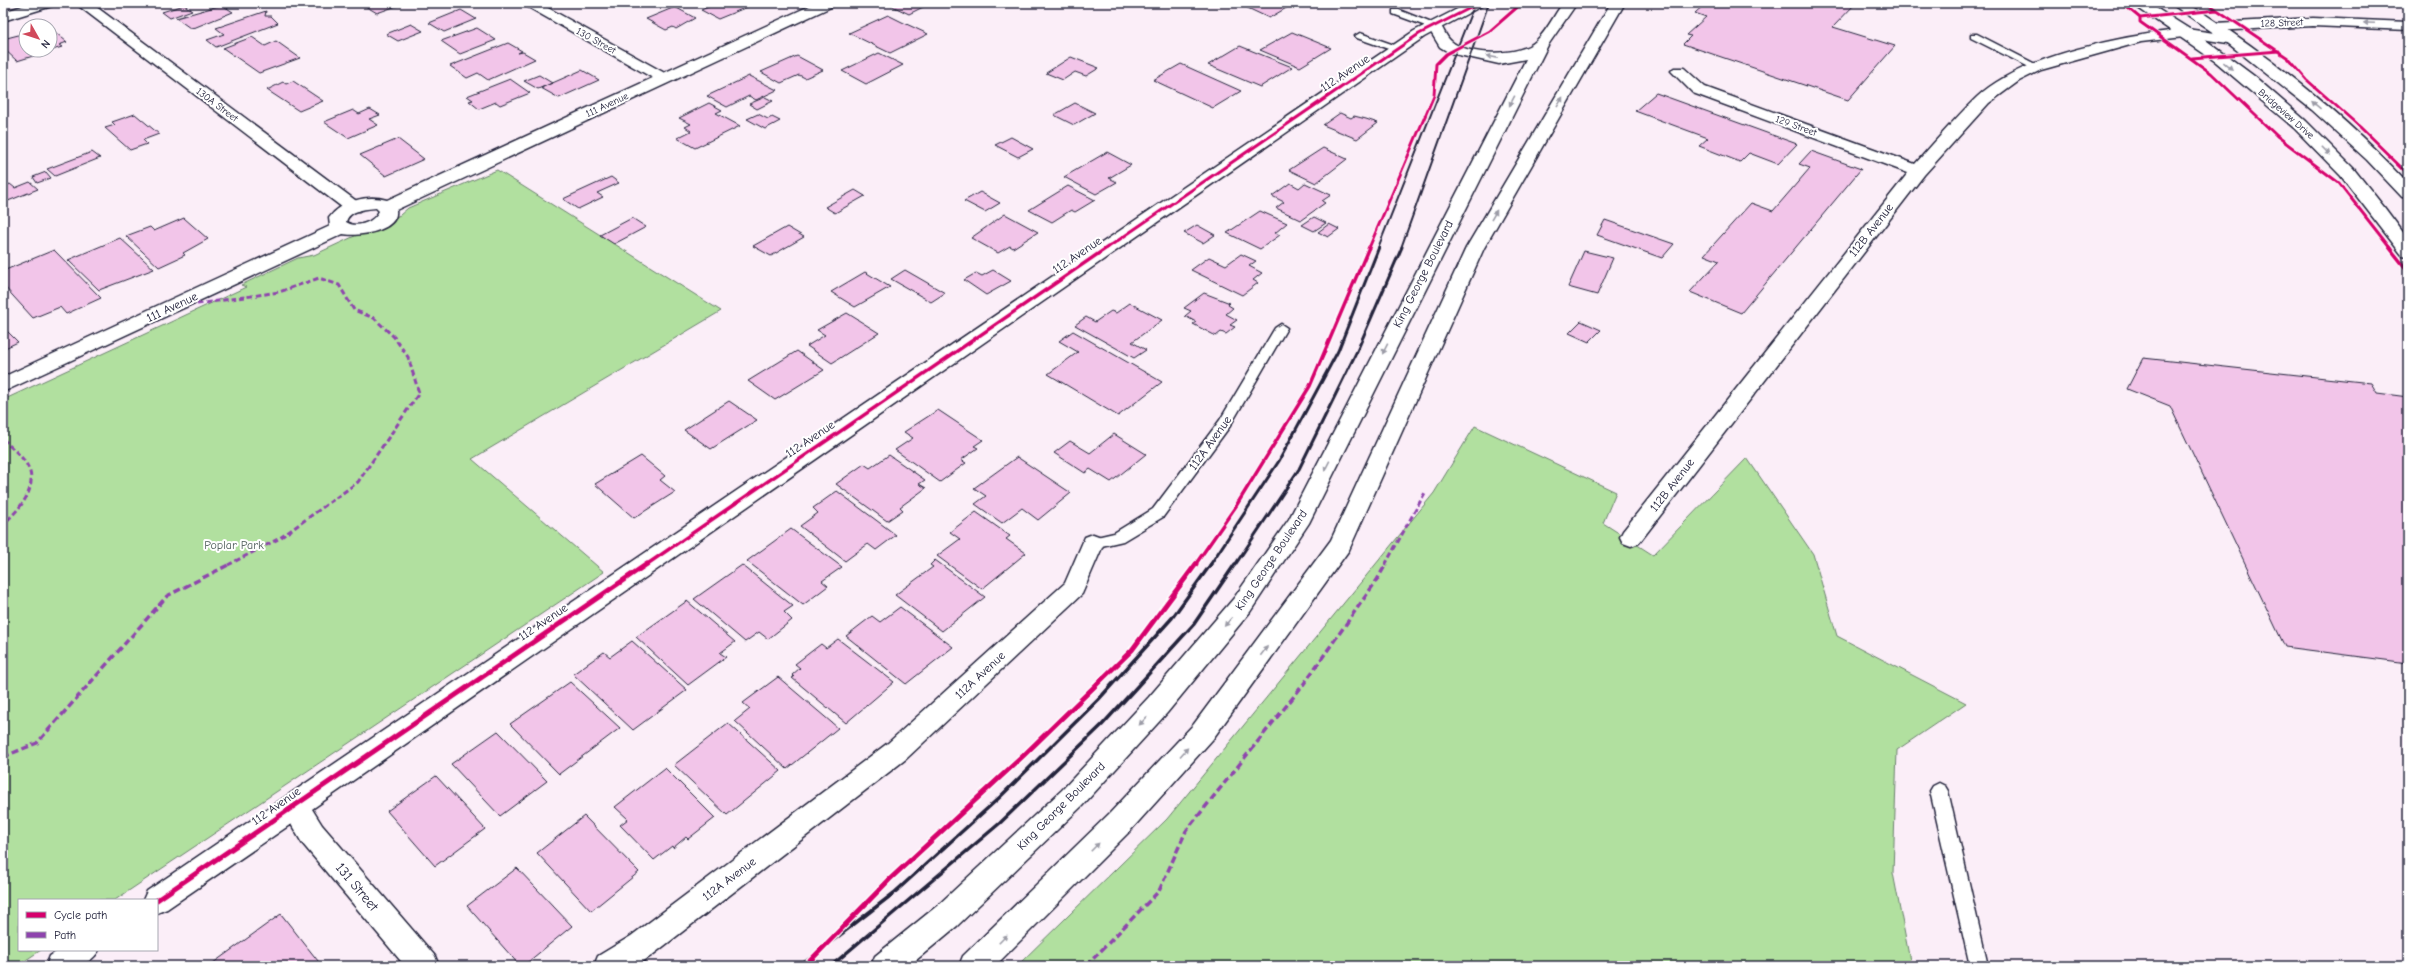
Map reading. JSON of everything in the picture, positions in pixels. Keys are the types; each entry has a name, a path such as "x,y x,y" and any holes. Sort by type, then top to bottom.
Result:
{"street":[{"path":"3,17 47,3"},
{"name":"130A Street","path":"82,3 353,207"},
{"name":"130 Street","path":"528,3 665,78"},
{"name":"111 Avenue","path":"387,207 828,3"},
{"name":"112 Avenue","path":"157,899 1397,49 1434,26 1480,3"},
{"name":"King George Boulevard","path":"886,966 947,916 1072,798 1158,705 1242,605 1298,523 1440,239 1542,45 1570,3"},
{"path":"974,966 1120,822 1203,732 1282,628 1341,544 1475,248 1618,3"},
{"name":"Bridgeview Drive","path":"2138,3 2187,33 2274,102 2316,141 2347,173 2408,252"},
{"path":"2177,3 2234,40 2349,133 2408,193"},
{"name":"128 Street","path":"2187,33 2215,27 2313,22 2408,26"},
{"path":"1434,26 1445,44 1455,50 1499,59 1523,55 1542,45"},
{"name":"128 Street","path":"2187,33 2234,40 2345,35 2408,38"},
{"name":"112B Avenue","path":"1631,537 1918,171 1983,100 2014,78 2036,68 2140,38 2187,33"},
{"name":"129 Street","path":"1679,71 1699,90 1918,171"},
{"path":"377,203 387,207 387,215 377,224 361,230 340,228 337,224 340,216 353,207 377,203"},
{"name":"111 Avenue","path":"3,385 340,228"},
{"name":"112A Avenue","path":"609,966 641,946 897,751 1074,588 1093,544"},
{"name":"131 Street","path":"294,806 312,834 424,966"},
{"path":"60,966 82,951"}],"lane":[{"path":"1396,12 1434,26"},
{"path":"1360,36 1397,49"},
{"path":"1974,36 2036,68"},
{"name":"112A Avenue","path":"1093,544 1118,537 1158,514 1225,423 1281,328"},
{"path":"1938,791 1979,966"}],"green space":[{"name":"Poplar Park","path":"497,170 721,311 472,459 604,572 116,899 18,899 18,951 40,951 17,966 3,966 3,400 246,287 241,285 298,258 314,255 400,215 408,208"},
{"path":"1475,426 1616,492 1603,523 1653,555 1747,458 1813,554 1837,636 1966,703 1897,750 1893,873 1911,966 1017,966 1167,819 1434,493"}],"building":[{"path":"360,3 405,3 377,13"},
{"path":"749,3 752,5 718,19 701,10 711,6 708,4"},
{"path":"894,3 931,3 909,14 890,5"},
{"path":"1237,3 1295,3 1269,18"},
{"path":"1706,3 1856,3 1833,27 1895,46 1848,100 1683,44 1691,36 1686,35 1706,17 1695,13"},
{"path":"184,5 192,10 170,18 162,12"},
{"path":"222,5 233,12 196,27 190,28 176,18"},
{"path":"675,7 695,18 676,29 673,27 666,30 646,19"},
{"path":"461,10 476,19 444,32 429,23"},
{"path":"266,11 265,16 271,16 278,23 216,47 207,40 224,34 216,28"},
{"path":"888,15 928,34 890,53 849,33"},
{"path":"411,24 423,31 398,41 386,34"},
{"path":"477,28 496,40 460,54 441,41"},
{"path":"1292,32 1331,48 1300,67 1260,50"},
{"path":"18,35 18,58 27,58 17,61 3,48 3,39"},
{"path":"58,35 67,42 59,45 62,47 58,48"},
{"path":"252,37 265,46 276,41 300,58 259,73 223,48"},
{"path":"508,43 522,51 518,53 523,52 535,59 488,80 478,73 467,78 450,66"},
{"path":"1240,46 1292,67 1260,87 1208,65"},
{"path":"879,53 903,65 866,84 842,71"},
{"path":"797,56 823,70 805,78 799,75 781,83 761,72"},
{"path":"1071,57 1099,68 1086,76 1075,72 1063,80 1046,73"},
{"path":"1181,64 1241,91 1213,108 1153,80"},
{"path":"582,70 599,80 559,98 541,88"},
{"path":"539,75 552,83 538,89 524,81"},
{"path":"749,76 777,90 756,100 749,96 727,107 707,96"},
{"path":"510,79 530,93 500,105 496,102 479,109 469,101 473,100 467,96"},
{"path":"293,81 323,101 299,111 267,90 283,82 286,84"},
{"path":"1656,93 1797,144 1778,164 1749,153 1740,162 1699,146 1708,138 1635,111"},
{"path":"765,97 773,101 757,109 749,104"},
{"path":"709,103 722,110 716,113 740,126 695,148 677,138 691,131 685,127 691,124 679,118"},
{"path":"1075,103 1095,113 1074,125 1054,115"},
{"path":"370,109 380,115 369,119 378,125 348,138 324,122 353,110 359,114"},
{"path":"1340,113 1351,118 1354,116 1378,123 1357,139 1323,125"},
{"path":"135,114 159,134 143,140 147,144 130,150 105,128 115,125 112,122"},
{"path":"758,114 768,119 772,117 780,121 765,129 747,119"},
{"path":"1011,137 1033,149 1018,157 995,145"},
{"path":"398,139 424,159 386,176 360,155"},
{"path":"1323,148 1347,159 1316,183 1289,170"},
{"path":"1811,151 1861,169 1741,313 1690,292 1719,261 1704,255 1751,203 1773,211 1810,168 1799,164"},
{"path":"92,152 100,158 55,176 47,169"},
{"path":"1107,152 1131,165 1109,178 1117,182 1096,194 1064,177"},
{"path":"46,172 51,178 37,183 33,177"},
{"path":"611,177 619,183 597,193 603,197 578,209 563,199"},
{"path":"30,182 38,189 3,203 3,187 10,184 15,188"},
{"path":"1290,183 1299,188 1305,183 1331,195 1322,201 1325,203 1301,220 1276,208 1284,202 1272,196"},
{"path":"1068,186 1095,200 1075,212 1071,210 1052,222 1029,210"},
{"path":"855,190 865,196 835,213 825,207"},
{"path":"980,192 1000,203 985,212 964,201"},
{"path":"1260,211 1287,223 1275,233 1280,235 1260,249 1227,233"},
{"path":"1005,214 1038,232 1013,248 1010,246 998,253 971,238"},
{"path":"1314,217 1326,223 1314,231 1302,225"},
{"path":"184,218 208,239 183,253 185,255 159,267 126,236 150,227 154,231"},
{"path":"632,218 646,227 614,244 600,235"},
{"path":"1605,220 1674,244 1662,258 1597,235"},
{"path":"1329,224 1339,229 1328,237 1318,232"},
{"path":"1197,225 1215,235 1203,243 1184,233"},
{"path":"787,227 804,237 771,256 753,246"},
{"path":"120,238 154,269 99,290 68,260"},
{"path":"54,250 101,298 66,314 60,307 33,318 3,285 3,271"},
{"path":"1584,251 1613,258 1597,295 1568,287"},
{"path":"1241,254 1256,261 1249,266 1262,273 1253,280 1258,283 1242,295 1191,270 1209,257 1226,265"},
{"path":"905,270 945,293 931,302 891,279"},
{"path":"993,270 1011,281 986,295 964,280 976,273 982,276"},
{"path":"865,272 890,287 855,307 831,292"},
{"path":"1204,293 1230,303 1228,305 1233,308 1226,314 1237,320 1230,325 1235,327 1226,334 1221,332 1216,336 1193,324 1196,322 1185,316 1191,311 1184,308"},
{"path":"1130,303 1162,320 1132,342 1146,350 1134,358 1075,325 1086,317 1095,322 1111,311 1116,313"},
{"path":"847,313 879,333 832,363 807,346 825,335 817,330"},
{"path":"1581,321 1601,330 1589,342 1569,333"},
{"path":"3,327 18,342 3,349"},
{"path":"1073,331 1162,382 1118,416 1048,374 1078,352 1059,341"},
{"path":"797,351 824,370 775,400 748,381"},
{"path":"2143,358 2371,383 2377,393 2408,397 2408,663 2285,647 2170,406 2127,389"},
{"path":"729,401 757,420 711,449 684,430"},
{"path":"938,410 983,440 974,446 978,448 961,460 966,463 940,482 895,450 913,438 904,432"},
{"path":"1114,434 1146,454 1111,482 1090,469 1085,473 1054,453 1070,441 1090,453"},
{"path":"889,455 925,480 919,484 926,488 900,507 903,510 887,521 836,484 864,464 870,468"},
{"path":"641,456 665,476 660,480 675,492 634,518 595,484"},
{"path":"1017,457 1071,493 1038,520 1022,508 1002,523 975,504 986,496 974,488"},
{"path":"837,491 896,535 876,550 868,544 845,561 800,526 818,513 813,508"},
{"path":"976,512 1010,536 1006,539 1026,553 982,589 937,556 960,539 950,532"},
{"path":"791,529 842,567 822,581 828,586 803,605 747,561"},
{"path":"935,560 985,597 942,631 895,595 933,567 930,565"},
{"path":"742,565 793,606 784,612 792,620 768,639 759,632 745,642 694,599"},
{"path":"687,601 735,642 720,653 726,657 688,685 636,637"},
{"path":"900,607 953,647 906,684 846,636 872,616 880,622"},
{"path":"838,639 894,682 846,723 792,678 794,677 792,675 800,668 795,664 821,644 826,648"},
{"path":"632,641 687,690 633,730 573,674 604,652 610,657"},
{"path":"778,677 838,728 787,769 735,721 750,709 743,703"},
{"path":"570,682 620,728 559,774 510,724"},
{"path":"728,723 781,771 727,815 674,765"},
{"path":"498,731 547,781 500,816 451,764"},
{"path":"665,768 715,818 688,839 686,837 673,848 672,846 654,860 620,825 628,819 615,807"},
{"path":"436,776 485,829 435,866 387,811"},
{"path":"584,816 639,872 591,911 537,853"},
{"path":"517,868 572,926 523,966 520,966 467,906"},
{"path":"281,914 322,966 209,966"}],"railway":[{"path":"1378,248 1475,3"},
{"path":"1401,248 1489,3"},
{"path":"1210,565 1279,461 1338,351 1379,247"},
{"path":"1235,565 1299,469 1357,351 1402,247"},
{"path":"800,966 894,893 1000,797 1099,699 1172,618 1211,564"},
{"path":"831,966 1000,823 1102,725 1194,624 1235,564"}],"marked path":[{"path":"3,757 37,743 167,596 280,538 358,482 419,393 408,357 394,337 374,318 354,310 339,285 319,278 279,292 197,304"},
{"path":"3,439 25,462 31,477 31,485 25,500 3,524"},
{"path":"1086,966 1159,891 1186,831 1303,685 1377,580 1426,491"}],"cycle path":[{"path":"158,899 1419,34 1480,3"},
{"path":"805,966 890,879 1023,756 1132,650 1196,564 1236,506 1310,386 1434,95 1436,64 1446,54 1490,31 1522,3"},
{"path":"2122,3 2140,18 2140,22 2211,73 2277,136 2339,183 2408,271"},
{"path":"2207,3 2288,58 2307,80 2360,127 2408,174"},
{"path":"2140,18 2217,10"},
{"path":"2192,58 2279,51"}]}
